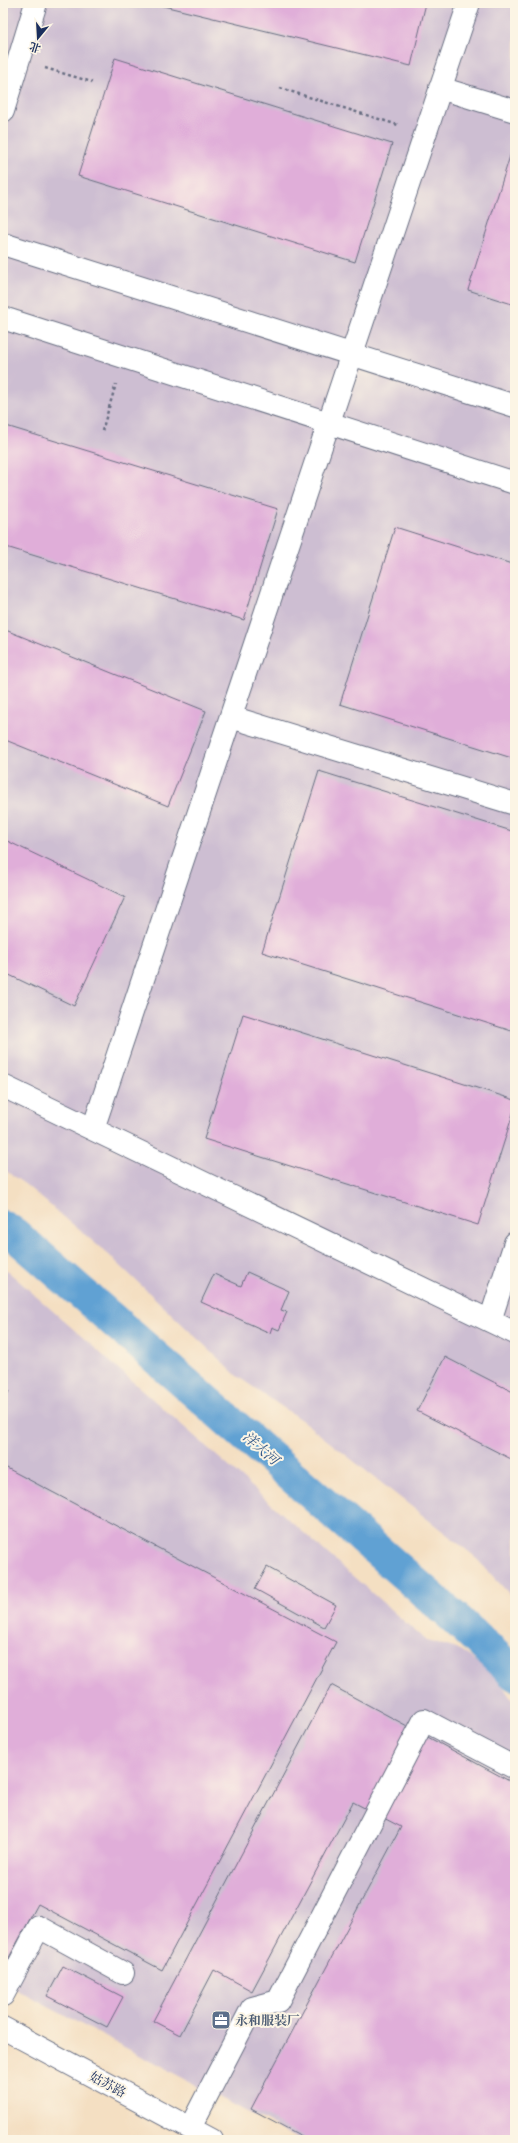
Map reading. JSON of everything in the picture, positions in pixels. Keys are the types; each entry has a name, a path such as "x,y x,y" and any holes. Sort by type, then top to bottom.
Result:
{"street":[{"path":"3,111 36,3"},
{"path":"93,1129 469,3"},
{"path":"440,88 515,111"},
{"path":"3,244 515,406"},
{"path":"3,318 515,483"},
{"path":"231,717 515,804"},
{"path":"3,1086 515,1332"},
{"path":"490,1321 515,1243"},
{"path":"190,2128 252,2008 278,2001 424,1720 515,1768"},
{"path":"3,1995 39,1927 123,1973"},
{"name":"姑苏路","path":"3,2028 212,2140"}],"path":[{"path":"18,60 92,82"},
{"path":"280,88 425,134"},
{"path":"102,431 125,358"}],"shaded area":[{"path":"3,3 515,3 515,1600 473,1555 304,1422 237,1376 109,1255 26,1185 3,1169"},
{"path":"3,1267 424,1639 460,1650 483,1666 503,1686 515,1705 515,2140 300,2140 3,1983"}],"building":[{"path":"151,3 426,3 411,66"},
{"path":"115,58 392,144 355,262 78,176"},
{"path":"515,140 515,305 468,290"},
{"path":"3,425 278,509 244,620 3,546"},
{"path":"395,527 515,565 515,759 340,704"},
{"path":"3,629 206,711 168,806 3,739"},
{"path":"319,771 515,832 515,1032 262,952"},
{"path":"3,839 125,897 74,1006 3,972"},
{"path":"243,1014 515,1100 515,1107 478,1225 204,1139"},
{"path":"247,1272 289,1291 281,1310 287,1312 279,1330 272,1327 270,1333 201,1302 214,1274 241,1286"},
{"path":"445,1357 515,1393 515,1461 417,1411"},
{"path":"3,1388 9,1391 3,1402"},
{"path":"3,1466 336,1642 162,1970 38,1904 5,1965 3,1964"},
{"path":"267,1567 336,1605 324,1627 255,1589"},
{"path":"331,1685 515,1784 515,2140 309,2140 251,2109 401,1827 353,1802 252,1991 214,1970 180,2035 153,2021"},
{"path":"63,1966 123,1997 107,2027 47,1996"}],"waterway":[{"name":"洋大河","path":"3,1227 14,1234 457,1620 515,1674"}],"place":[{"name":"永和服装厂","path":"221,2020"}]}
